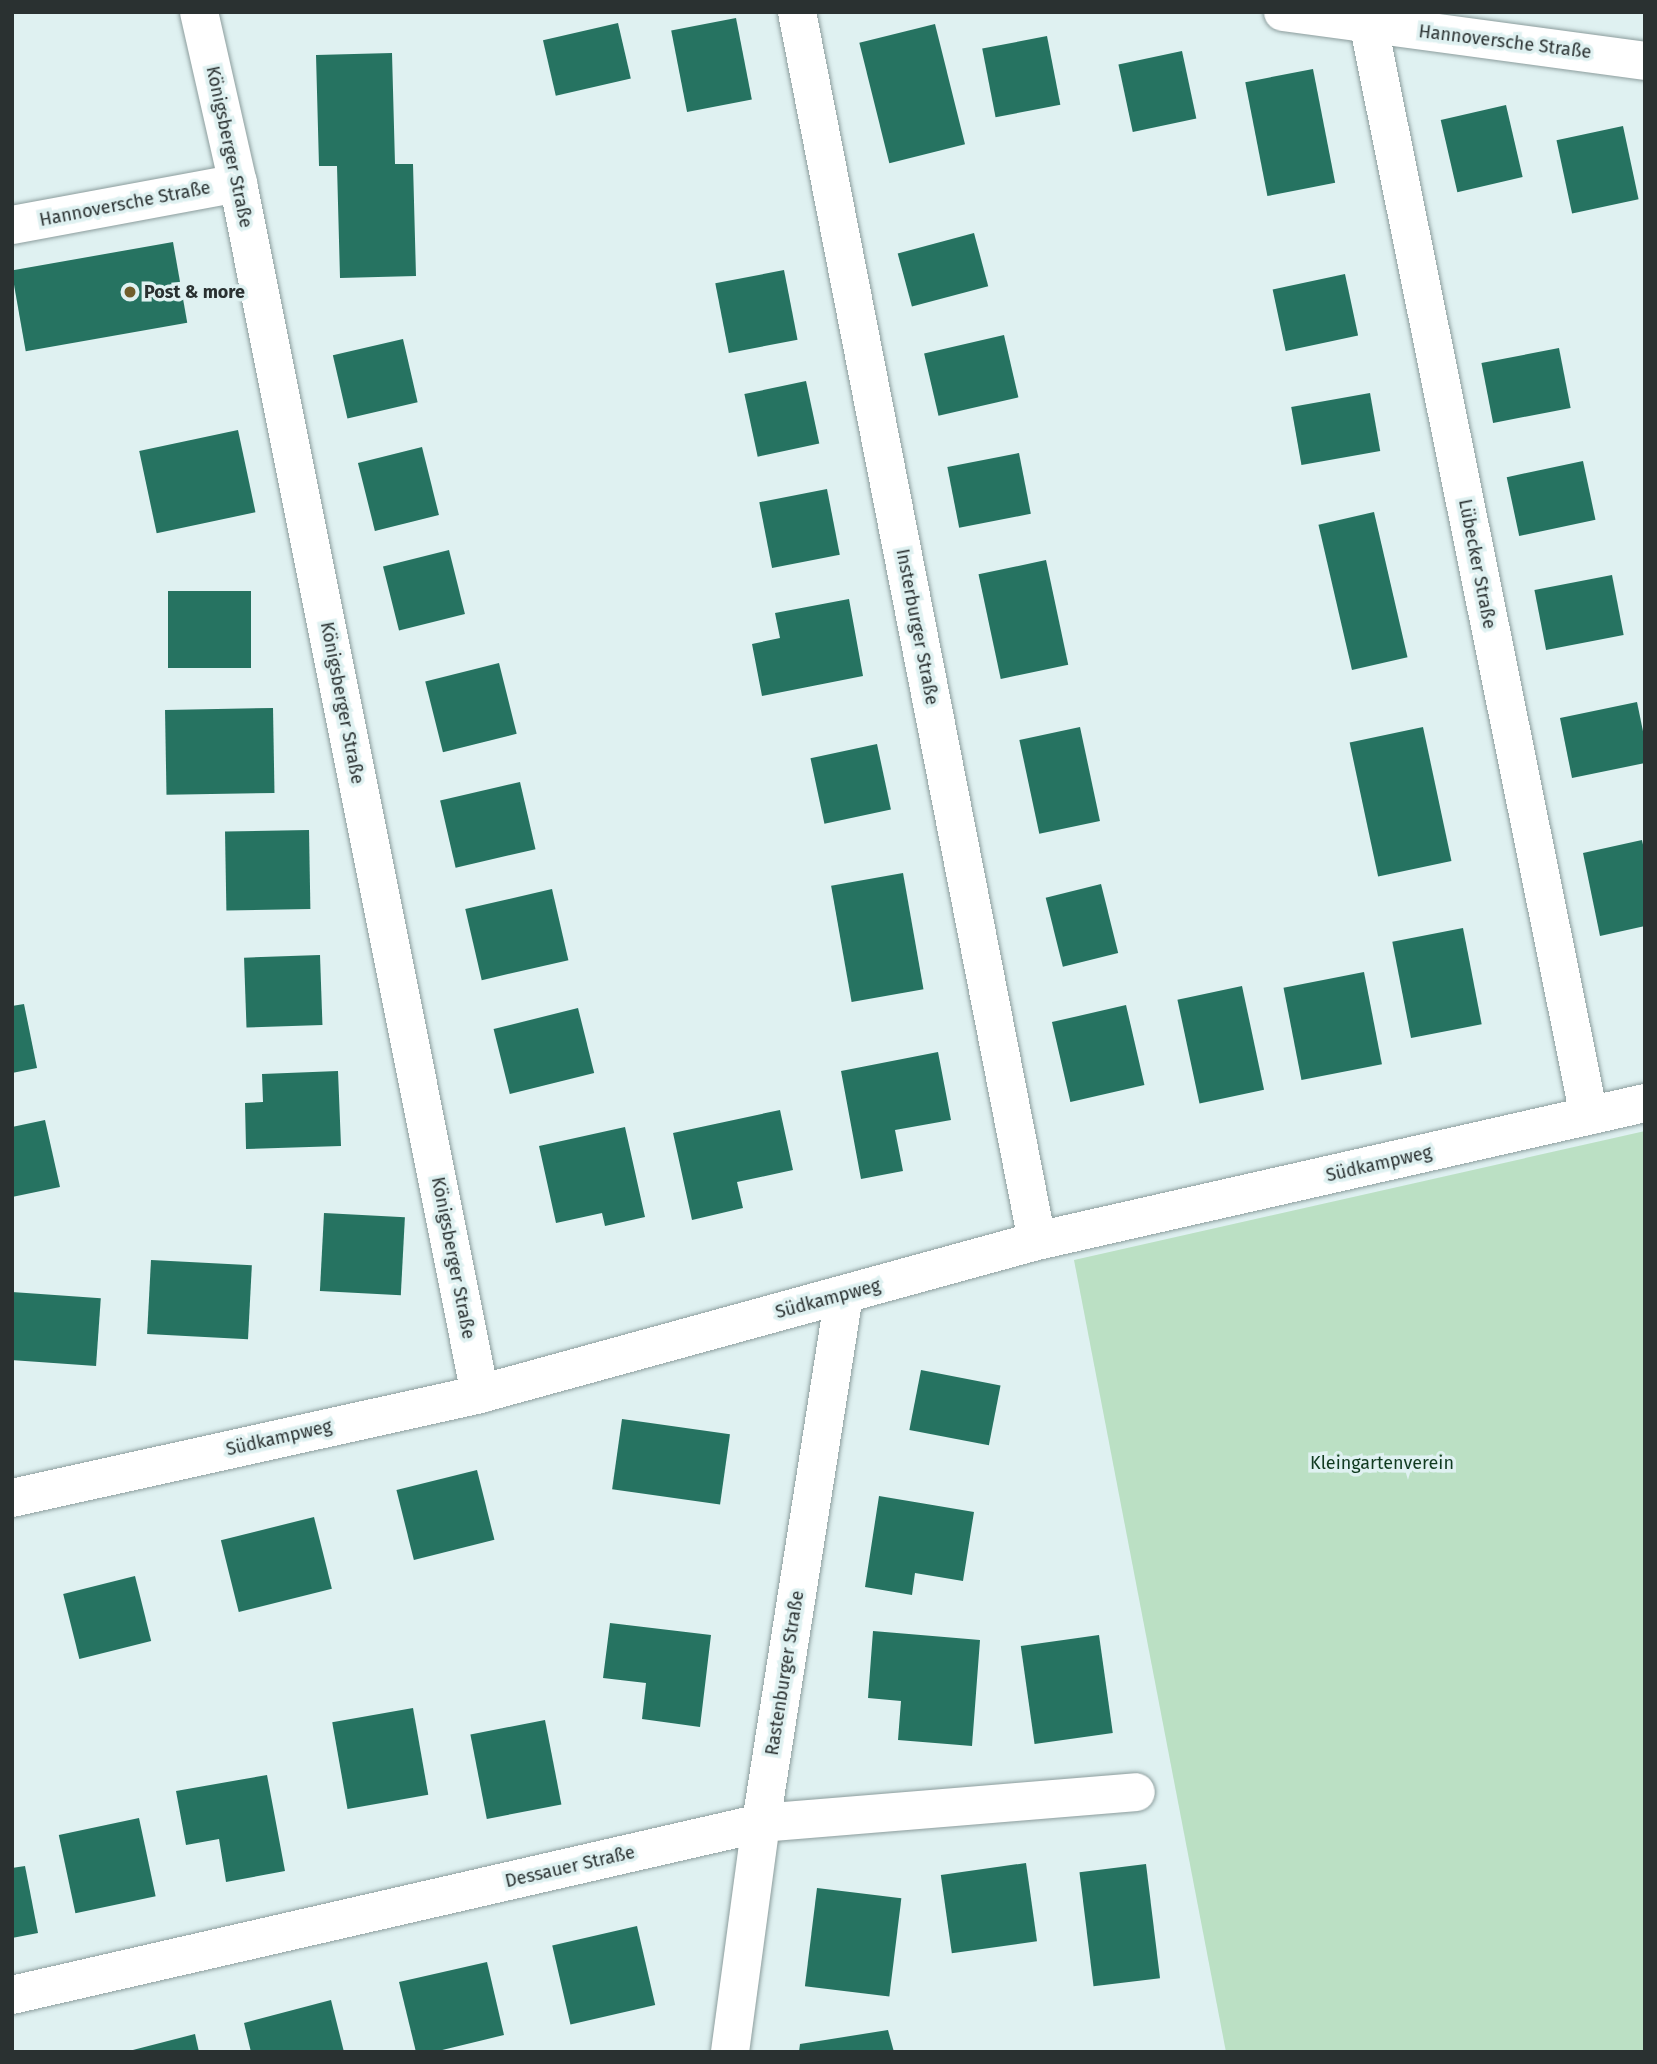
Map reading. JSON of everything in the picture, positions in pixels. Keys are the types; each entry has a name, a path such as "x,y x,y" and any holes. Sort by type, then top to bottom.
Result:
{"street":[{"name":"Königsberger Straße","path":"199,12 238,183 480,1394"},
{"name":"Insterburger Straße","path":"797,12 1037,1241"},
{"name":"Hannoversche Straße","path":"1283,12 1367,18 1645,61"},
{"name":"Lübecker Straße","path":"1367,18 1589,1116"},
{"name":"Hannoversche Straße","path":"12,225 238,183"},
{"name":"Südkampweg","path":"12,1498 480,1394 1037,1241 1645,1103"},
{"name":"Rastenburger Straße","path":"730,2052 761,1823 844,1295"},
{"name":"Dessauer Straße","path":"12,1995 761,1823 1136,1792"}],"green space":[{"name":"Kleingartenverein","path":"1645,1131 1645,2052 1226,2052 1074,1260"}],"building":[{"path":"736,18 752,99 687,112 671,31"},
{"path":"618,23 631,79 556,96 543,40"},
{"path":"935,24 965,144 889,163 859,43"},
{"path":"1047,36 1060,105 996,117 982,49"},
{"path":"1182,51 1196,118 1133,132 1118,65"},
{"path":"392,53 395,164 413,164 416,276 340,278 337,166 319,166 316,55"},
{"path":"1313,69 1335,183 1267,196 1245,82"},
{"path":"1506,105 1523,177 1457,192 1441,120"},
{"path":"1623,126 1639,199 1572,213 1556,140"},
{"path":"974,233 988,286 912,307 898,253"},
{"path":"173,242 187,323 26,351 12,270"},
{"path":"784,270 798,340 729,353 715,283"},
{"path":"1345,274 1358,336 1286,351 1273,289"},
{"path":"1004,335 1018,397 938,416 924,353"},
{"path":"403,339 418,402 347,419 333,355"},
{"path":"1559,348 1571,408 1493,423 1481,363"},
{"path":"806,381 819,444 758,457 744,394"},
{"path":"1370,393 1380,451 1301,465 1291,407"},
{"path":"238,430 255,512 157,533 139,451"},
{"path":"422,447 439,515 375,531 358,463"},
{"path":"1019,453 1031,514 959,528 947,467"},
{"path":"1583,461 1595,520 1519,536 1507,477"},
{"path":"827,489 840,555 772,568 759,502"},
{"path":"1374,512 1408,657 1352,670 1318,525"},
{"path":"449,550 465,614 399,630 383,566"},
{"path":"1046,560 1068,665 1001,679 979,574"},
{"path":"1612,575 1624,635 1546,650 1534,590"},
{"path":"168,591 251,591 251,668 168,668"},
{"path":"849,599 863,676 762,696 752,644 780,638 775,613"},
{"path":"499,663 517,734 443,752 425,681"},
{"path":"1637,702 1645,741 1645,763 1572,778 1560,718"},
{"path":"273,708 274,793 166,795 165,710"},
{"path":"1080,727 1100,821 1039,834 1019,740"},
{"path":"1423,727 1451,861 1378,877 1350,743"},
{"path":"877,744 891,810 824,824 810,758"},
{"path":"520,782 536,849 456,868 440,800"},
{"path":"309,830 310,909 226,910 225,831"},
{"path":"1642,840 1645,854 1645,926 1600,936 1583,853"},
{"path":"903,873 923,989 852,1002 831,886"},
{"path":"1101,884 1118,953 1063,967 1046,898"},
{"path":"552,889 568,960 482,980 465,909"},
{"path":"1463,928 1482,1024 1411,1038 1392,942"},
{"path":"320,955 322,1025 246,1028 244,958"},
{"path":"1364,972 1382,1064 1301,1080 1284,988"},
{"path":"1242,986 1264,1090 1199,1103 1177,1000"},
{"path":"24,1004 37,1068 12,1073 12,1006"},
{"path":"1126,1005 1144,1085 1070,1102 1052,1022"},
{"path":"578,1008 594,1073 510,1094 494,1029"},
{"path":"938,1052 951,1120 895,1130 903,1171 861,1179 841,1071"},
{"path":"338,1071 341,1146 246,1149 245,1103 263,1102 262,1074"},
{"path":"780,1110 793,1170 737,1182 743,1208 692,1220 673,1133"},
{"path":"45,1120 60,1187 12,1197 12,1127"},
{"path":"625,1127 645,1217 605,1226 602,1213 556,1223 539,1146"},
{"path":"324,1213 405,1217 401,1295 320,1291"},
{"path":"151,1260 252,1265 248,1339 147,1334"},
{"path":"12,1292 101,1298 96,1366 12,1360"},
{"path":"921,1370 1001,1385 989,1445 909,1430"},
{"path":"622,1419 730,1434 720,1504 612,1489"},
{"path":"477,1470 494,1540 414,1560 396,1490"},
{"path":"879,1496 974,1512 963,1581 915,1573 912,1595 865,1587"},
{"path":"314,1517 332,1589 239,1612 221,1540"},
{"path":"135,1576 151,1641 79,1659 63,1594"},
{"path":"610,1623 711,1635 700,1727 642,1719 646,1683 603,1678"},
{"path":"873,1631 980,1640 972,1746 898,1740 901,1701 868,1698"},
{"path":"1099,1635 1113,1733 1035,1744 1021,1646"},
{"path":"413,1708 428,1795 348,1809 332,1722"},
{"path":"545,1720 561,1804 487,1819 470,1735"},
{"path":"267,1775 285,1871 226,1882 219,1839 186,1845 176,1791"},
{"path":"139,1818 156,1896 75,1913 59,1835"},
{"path":"1026,1863 1037,1941 952,1953 941,1875"},
{"path":"1146,1864 1160,1978 1094,1986 1079,1872"},
{"path":"25,1866 38,1933 12,1938 12,1868"},
{"path":"817,1888 901,1898 889,1997 805,1986"},
{"path":"637,1926 655,2005 570,2024 552,1946"},
{"path":"487,1962 504,2035 434,2052 416,2052 399,1982"},
{"path":"331,2000 344,2052 251,2052 244,2023"},
{"path":"888,2030 894,2052 799,2052 800,2044"},
{"path":"195,2034 199,2052 129,2052 129,2051"}],"place":[{"name":"Post & more","path":"130,292"}]}
